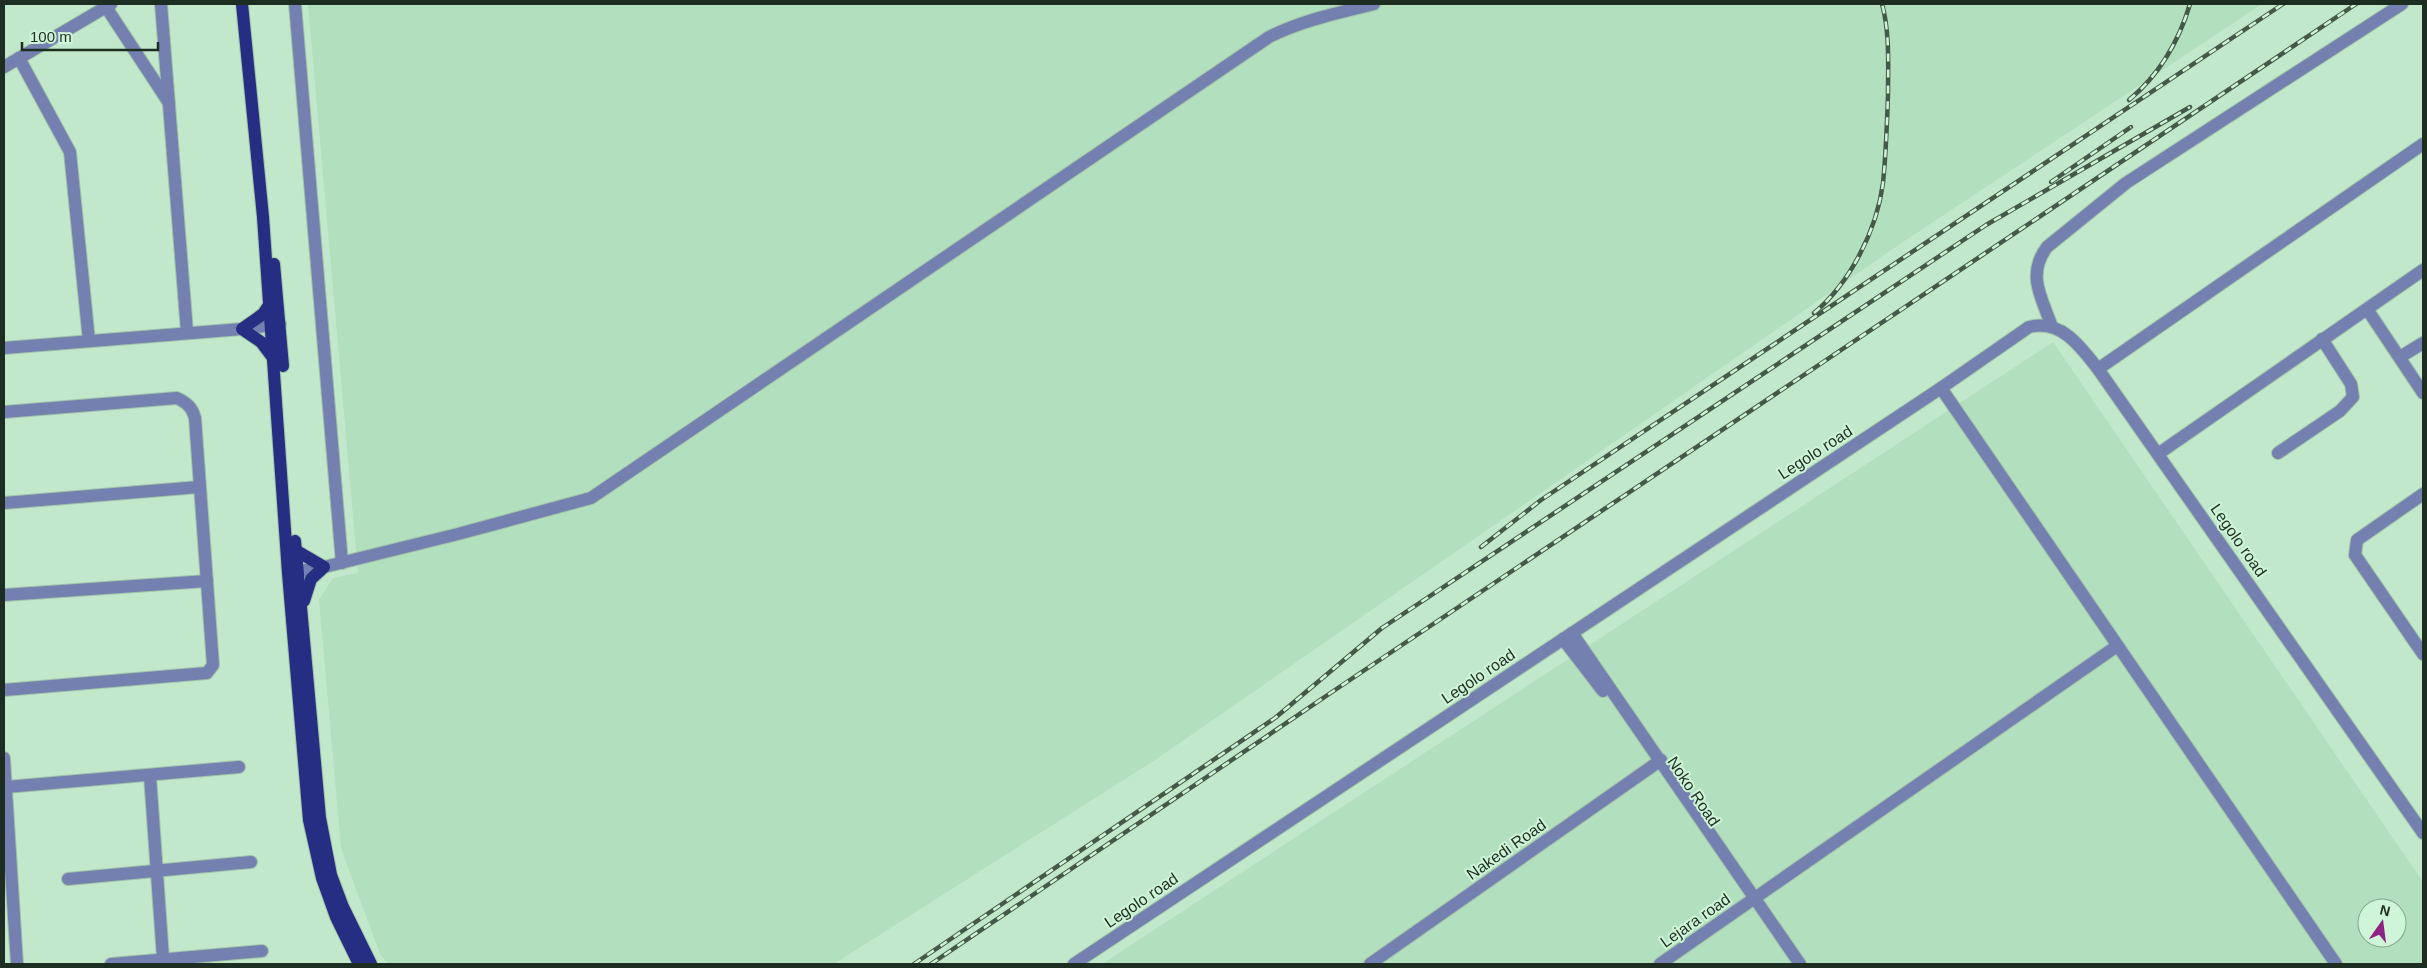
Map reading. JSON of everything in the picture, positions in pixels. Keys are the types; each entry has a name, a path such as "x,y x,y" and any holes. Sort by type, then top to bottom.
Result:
{"main road":[{"path":"242,4 257,141 256,161 264,217 269,305 275,325 274,360 315,819 328,894 336,917 359,964"},
{"path":"257,141 263,160 275,325 295,550 293,572 302,610 315,819 340,899 371,964"},
{"path":"269,305 263,314 242,329 260,342 274,360"},
{"path":"295,550 324,567 308,586 302,610"}],"street":[{"path":"161,4 187,332"},
{"path":"295,4 342,563"},
{"path":"293,572 342,563 568,506 591,498 617,483 1118,138 1269,37 1298,24 1374,4"},
{"path":"2052,327 2037,285 2035,272 2039,258 2047,247 2126,184 2402,4"},
{"path":"4,67 109,5 170,104"},
{"path":"19,58 70,152 89,341"},
{"path":"2098,369 2423,144"},
{"path":"2158,454 2423,270"},
{"path":"2368,309 2423,393"},
{"name":"Legolo road","path":"1074,964 1941,388 2029,327 2039,324 2065,333 2081,348 2098,369 2423,833"},
{"path":"4,348 275,325"},
{"path":"2278,453 2340,411 2353,397 2352,384 2322,339"},
{"path":"2400,357 2423,343"},
{"path":"1941,388 2336,964"},
{"path":"4,412 177,398 186,402 192,409 195,418 213,665 207,673 4,690"},
{"path":"4,504 199,487"},
{"path":"2423,494 2356,540 2354,549 2355,555 2423,654"},
{"path":"4,595 207,581"},
{"name":"Noko Road","path":"1568,636 1659,762 1793,964"},
{"name":"Lejara road","path":"1660,964 2117,646"},
{"path":"4,758 8,916 17,964"},
{"name":"Nakedi Road","path":"1370,964 1659,762"},
{"path":"6,787 239,767"},
{"path":"150,776 163,958"},
{"path":"68,879 251,862"},
{"path":"1752,901 1800,964"},
{"path":"111,964 163,958 239,959 262,951"}],"shaded area":[{"path":"308,4 2262,4 1897,246 1155,760 834,964 388,964 380,954 341,848 319,600 333,578 358,573"},
{"path":"2053,342 2423,882 2423,964 1102,964"}],"railway":[{"path":"1814,313 1827,301 1850,271 1868,237 1880,201 1885,161 1888,95 1887,38 1882,4"},
{"path":"2129,100 2150,80 2167,56 2180,31 2190,4"},
{"path":"1481,547 1541,500 2283,4"},
{"path":"931,964 1332,692 2356,4"},
{"path":"914,964 1275,718 1382,628 1986,225 2190,107"},
{"path":"2051,182 2131,127"}]}
